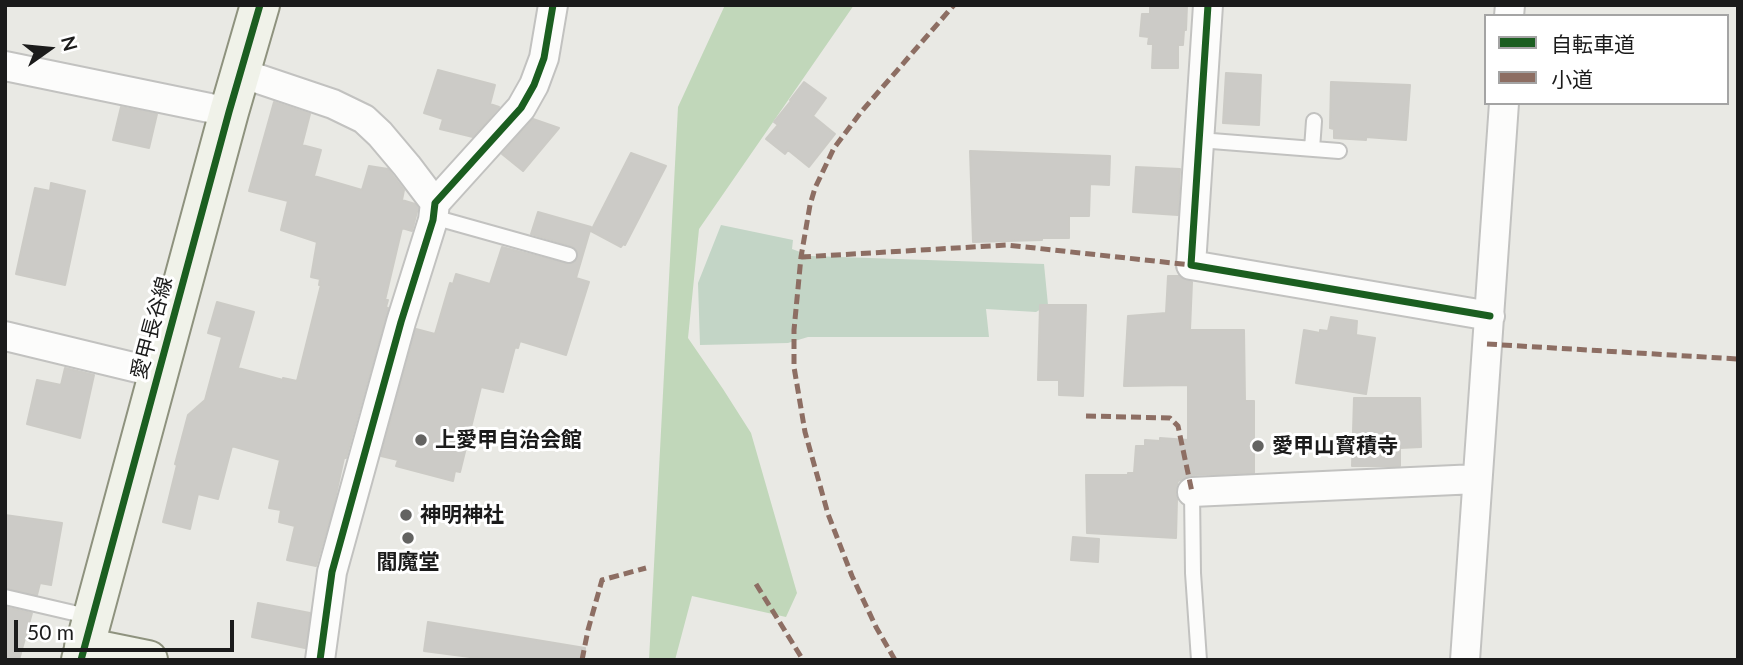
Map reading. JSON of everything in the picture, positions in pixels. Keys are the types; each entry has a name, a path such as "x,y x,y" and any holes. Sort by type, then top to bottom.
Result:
{"street":[{"name":"愛甲長谷線","path":"86,641 260,5"},
{"path":"320,660 332,572 434,211 521,108 534,85 544,58 553,5"},
{"path":"1208,5 1191,265 1490,316"},
{"path":"5,66 229,112"},
{"path":"241,74 332,104 364,119 407,166 434,211"},
{"path":"1465,660 1504,105"},
{"path":"5,335 158,373"},
{"path":"1192,492 1477,479"},
{"path":"86,641 148,660"}],"lane":[{"path":"1312,149 1314,121"},
{"path":"1199,140 1339,151"},
{"path":"434,211 444,220 569,255"},
{"path":"1192,492 1193,573 1199,660"},
{"path":"5,597 86,641"}],"green space":[{"path":"725,5 854,5 699,229 688,338 751,433 797,593 786,617 692,596 675,660 649,660 678,107"},
{"path":"721,225 793,240 792,249 811,256 1044,264 1048,305 1036,312 986,309 989,337 808,337 788,343 700,345 698,283"}],"building":[{"path":"1150,5 1187,5 1183,45 1178,45 1178,68 1152,68 1153,44 1148,44 1149,37 1140,36 1142,14 1150,14"},
{"path":"438,70 495,85 490,104 499,107 473,137 440,129 443,119 424,113"},
{"path":"1226,73 1261,75 1259,125 1223,123"},
{"path":"804,82 826,98 813,116 835,134 809,167 788,150 785,154 766,139 778,125 774,122"},
{"path":"1331,82 1410,85 1406,140 1334,138 1334,129 1330,128"},
{"path":"274,102 310,114 302,145 321,150 314,176 362,190 369,166 388,169 404,190 402,200 415,204 418,208 412,231 402,228 385,300 388,300 388,308 316,566 287,560 295,526 279,522 281,510 269,508 280,460 232,446 218,499 198,494 190,529 163,522 188,415 205,400 222,337 208,333 217,302 254,312 238,368 297,381 321,285 320,279 311,277 317,242 281,230 288,201 249,191"},
{"path":"121,107 157,114 149,148 113,140"},
{"path":"533,119 559,128 523,171 502,154"},
{"path":"970,151 1110,156 1109,185 1090,184 1089,216 1069,216 1069,238 973,242"},
{"path":"631,153 666,166 625,245 621,247 591,231"},
{"path":"1136,167 1180,169 1178,215 1133,212"},
{"path":"51,183 85,191 65,285 16,274 35,188 50,191"},
{"path":"538,212 591,227 576,278 589,282 566,355 520,341 518,348 515,347 503,392 481,387 460,472 455,471 453,481 396,466 398,460 381,456 416,329 435,334 450,283 453,284 456,274 490,284 502,247 567,264 572,264 578,258 578,252 572,246 531,234"},
{"path":"1168,276 1179,276 1192,282 1190,330 1244,330 1245,401 1254,401 1254,473 1191,475 1178,481 1175,492 1176,538 1087,533 1086,475 1134,473 1136,446 1145,446 1145,440 1188,440 1188,385 1124,386 1128,316 1166,313"},
{"path":"1040,305 1086,305 1083,396 1059,395 1059,380 1038,380"},
{"path":"1331,317 1357,321 1356,335 1375,338 1366,394 1296,383 1304,330 1320,333 1320,330 1328,331"},
{"path":"65,368 94,375 80,438 27,424 37,380 61,385"},
{"path":"1354,398 1420,398 1421,447 1400,448 1400,466 1352,466"},
{"path":"5,515 62,523 51,585 40,583 37,595 5,588"},
{"path":"1073,537 1099,539 1098,562 1071,560"},
{"path":"258,603 310,613 305,648 252,637"},
{"path":"5,607 32,613 19,660 5,660"},
{"path":"428,622 585,648 584,660 493,660 424,651"}],"marked path":[{"path":"895,660 852,576 828,514 805,432 794,367 794,330 801,257 810,205 834,148 861,112 954,5"},
{"path":"801,257 1007,245 1191,265"},
{"path":"1487,344 1738,359"},
{"path":"1086,416 1170,418 1178,426 1192,492"},
{"path":"582,660 602,580 646,568"},
{"path":"756,584 803,660"}],"cycle path":[{"path":"81,660 260,5"},
{"path":"320,660 332,572 401,322 433,220 435,203 521,108 534,85 544,58 553,5"},
{"path":"1208,5 1191,265 1490,316"}],"place":[{"name":"上愛甲自治会館","path":"421,440"},
{"name":"愛甲山寳積寺","path":"1258,446"},
{"name":"神明神社","path":"406,515"},
{"name":"閻魔堂","path":"408,538"}]}
